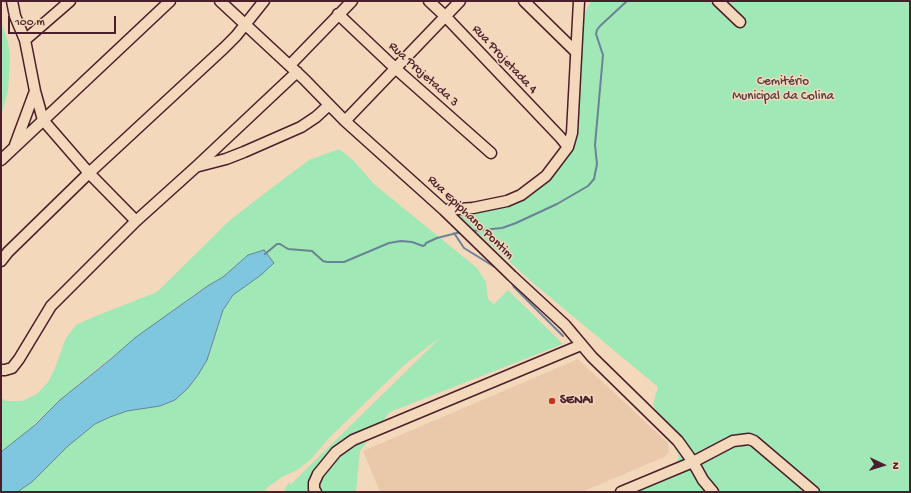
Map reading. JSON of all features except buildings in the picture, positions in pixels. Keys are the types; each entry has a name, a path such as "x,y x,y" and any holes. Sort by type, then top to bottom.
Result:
{"street":[{"path":"12,1 15,16 25,40 35,91 43,120 89,173 136,221"},
{"path":"25,40 70,1"},
{"path":"1,160 170,1"},
{"name":"Rua Epiphano Pontim","path":"220,1 293,69 345,122 444,210 565,325 592,357 678,442 693,462 702,480 713,492"},
{"path":"1,261 8,252 89,173 224,48 264,1"},
{"path":"1,370 12,368 51,306 136,221 230,135 293,69 338,14 352,1"},
{"name":"Rua Projetada 4","path":"429,1 445,16 568,147"},
{"path":"345,122 460,1"},
{"path":"524,1 576,52"},
{"path":"444,210 473,208 507,201 521,195 546,176 568,147 572,133 579,1"},
{"path":"718,1 740,22"},
{"name":"Rua Projetada 3","path":"338,14 395,68 491,153"},
{"path":"14,148 35,91"},
{"path":"197,166 239,154 302,127 329,105"},
{"path":"230,135 232,146 239,154"},
{"path":"316,492 314,489 314,483 318,474 336,452 353,440 581,345"},
{"path":"621,492 693,462 733,441 748,439 754,441 814,492"}],"shaded area":[{"name":"SENAI","path":"578,359 668,443 669,452 664,457 582,492 380,492 363,451"}],"green space":[{"name":"Cemitério Municipal da Colina","path":"591,1 910,1 910,492 637,492 672,477 679,456 653,404 658,387 533,283 470,226 445,201 467,211 536,187 564,147 570,116 569,43"},
{"path":"1,22 8,42 10,57 8,91 1,116"},
{"path":"339,149 352,159 374,184 477,268 486,282 488,299 494,304 508,290 563,344 390,412 360,451 356,492 287,492 284,489 289,483 291,484 441,337 409,361 396,373 330,437 310,460 297,470 282,477 268,487 264,492 17,492 32,482 68,446 95,424 127,411 160,406 212,344 223,310 233,295 246,284 248,255 223,277 195,294 98,368 60,400 23,435 1,452 1,398 6,401 22,401 37,394 48,382 66,338 76,325 157,292 229,221 309,160"}],"water":[{"path":"264,250 274,263 261,275 233,295 223,310 207,360 188,388 175,400 160,406 127,411 95,424 68,446 32,482 17,492 1,492 1,452 35,425 60,400 136,337 209,285 223,277 248,255"}],"waterway":[{"path":"472,231 502,228 516,223 557,204 588,186 594,179 597,164 595,145 603,55 596,34 600,26 627,1"},
{"path":"265,254 277,244 280,244 288,249 312,251 323,261 344,262 389,243 401,241 412,242 423,246 437,238 461,232"},
{"path":"454,233 464,248 498,269"},
{"path":"511,281 514,287 563,336"}],"place":[{"name":"SENAI","path":"552,401"}]}
